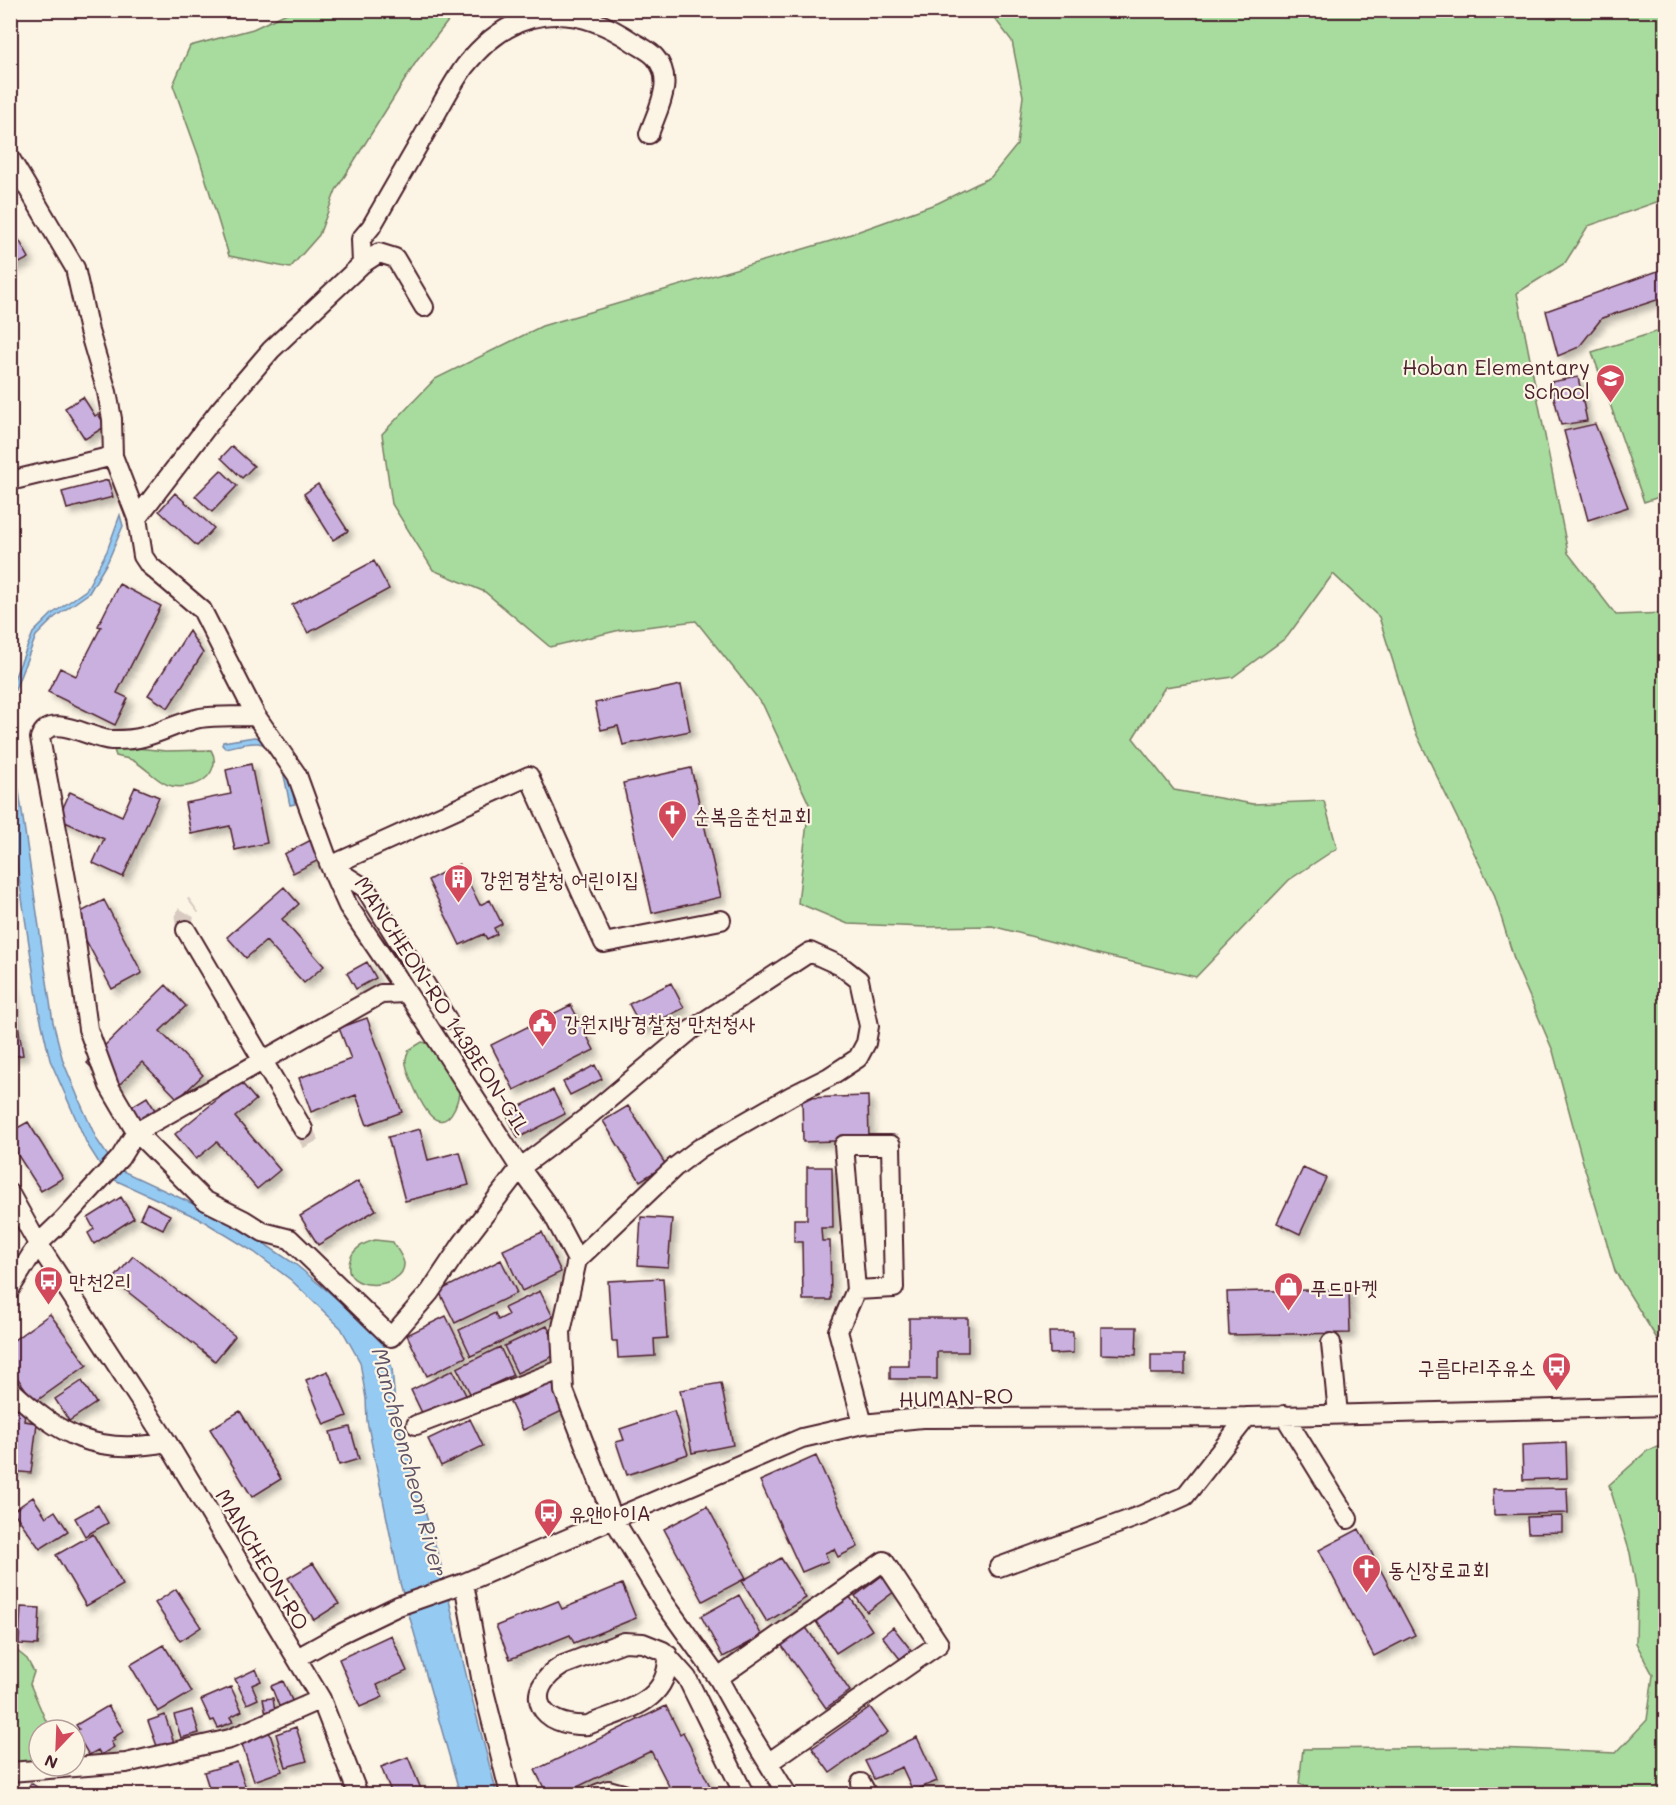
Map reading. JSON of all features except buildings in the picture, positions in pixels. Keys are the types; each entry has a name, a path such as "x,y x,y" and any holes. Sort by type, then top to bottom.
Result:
{"street":[{"path":"362,264 361,239 371,227 460,72 483,48 515,24 538,15 565,14 580,17 625,36 654,56 666,77 664,92 649,134"},
{"name":"MANCHEON-RO 143BEON-GIL","path":"10,158 75,268 89,331 107,392 112,419 113,456 137,518 145,559 202,610 256,716 297,775 330,866 348,906 520,1168 550,1209 577,1260 675,1167 700,1148 829,1077 858,1058 866,1043 869,1026 859,980 842,966 810,952 691,1030 586,1118 520,1168"},
{"path":"137,518 219,411 271,350 374,255 395,258 424,307"},
{"path":"10,481 113,456"},
{"path":"256,716 202,718 142,738 109,740 87,735 72,728 52,726 40,738 71,906 88,1029 104,1077 136,1132 204,1200 263,1232 290,1239 391,1337 430,1292 462,1244 520,1168"},
{"name":"MANCHEON-RO 143BEON-GIL","path":"330,866 530,776 604,943 721,920"},
{"path":"330,866 365,888 447,1019"},
{"path":"186,930 303,1130"},
{"path":"10,1289 38,1244 120,1158 136,1132 381,994 407,993"},
{"path":"856,1290 894,1288 891,1145 844,1145 856,1290 837,1331 863,1424"},
{"name":"MANCHEON-RO","path":"10,1194 38,1244 167,1442 321,1699 358,1794"},
{"path":"577,1260 561,1332 564,1391 613,1518 663,1601 718,1678 787,1794"},
{"path":"1331,1343 1338,1414"},
{"path":"416,1425 563,1369"},
{"path":"10,1389 39,1416 55,1426 94,1443 116,1447 143,1447 167,1442"},
{"name":"HUMAN-RO","path":"297,1658 398,1606 460,1584 802,1438 863,1424 922,1418 1247,1417 1665,1406"},
{"path":"1284,1415 1348,1519"},
{"path":"999,1567 1142,1515 1185,1496 1247,1417"},
{"path":"718,1678 884,1561 939,1644 768,1763"},
{"path":"460,1584 510,1794"},
{"path":"668,1655 666,1677 656,1694 646,1701 588,1725 567,1725 556,1722 547,1716 541,1707 539,1696 542,1686 554,1670 624,1642 650,1646 668,1655 687,1678 744,1794"},
{"path":"10,1772 126,1763 230,1739 321,1699"},
{"path":"597,1794 608,1790 623,1794"}],"green space":[{"path":"291,11 456,11 416,62 336,190 319,235 290,268 229,256 199,157 173,85 190,46 253,29"},
{"path":"989,11 1665,11 1665,199 1588,226 1565,263 1517,293 1568,553 1616,615 1665,613 1665,1344 1659,1342 1615,1271 1553,1051 1516,965 1494,894 1414,729 1379,617 1333,574 1287,637 1233,677 1165,687 1133,738 1174,790 1253,804 1324,801 1337,848 1289,880 1196,977 992,926 926,927 848,924 798,903 809,804 763,705 696,621 620,630 550,647 485,592 433,570 392,504 382,434 435,379 542,326 834,240 938,203 991,177 1017,145 1023,96 1012,41"},
{"path":"1665,329 1665,495 1644,502 1592,352"},
{"path":"117,746 166,751 211,750 214,764 209,775 200,782 182,787 173,786 166,784 134,761 116,756 114,750"},
{"path":"422,1042 430,1044 459,1088 455,1108 447,1118 442,1120 436,1120 426,1110 407,1069 406,1060 409,1050"},
{"path":"375,1240 393,1242 404,1263 402,1272 395,1279 385,1283 363,1283 354,1279 349,1271 350,1260 360,1247"},
{"path":"1665,1444 1665,1794 1329,1794 1299,1784 1303,1749 1473,1747 1616,1753 1647,1720 1653,1675 1636,1643 1637,1593 1630,1553 1609,1485 1647,1451"},
{"path":"11,1582 17,1586 16,1650 27,1659 34,1672 30,1684 45,1718 27,1718 27,1762 11,1763"}],"water":[{"path":"120,515 123,526 108,561 89,593 55,617 36,636 11,700 11,686 33,633 52,614 86,590 107,551"},
{"path":"10,730 53,1022 63,1061 97,1140 116,1168 204,1209 251,1235 295,1264 379,1337 392,1368 396,1416 440,1561 497,1794 460,1794 400,1583 367,1421 360,1362 341,1328 291,1280 254,1252 200,1219 108,1177 87,1144 50,1060 40,1016 11,826"},
{"path":"261,738 287,764 295,804 290,805 282,768 267,746 254,743 225,748 222,745 223,742"}],"tunnel":[{"path":"186,930 185,916 194,905"},
{"path":"303,1129 311,1144"}],"place":[{"name":"Hoban Elementary School","path":"1611,404"},
{"name":"순복음춘천교회","path":"672,840"},
{"name":"강원경찰청 어린이집","path":"459,904"},
{"name":"강원지방경찰청 만천청사","path":"542,1048"},
{"name":"만천2리","path":"48,1306"},
{"name":"푸드마켓","path":"1289,1312"},
{"name":"구름다리주유소","path":"1557,1392"},
{"name":"유앤아이A","path":"548,1538"},
{"name":"동신장로교회","path":"1367,1594"}],"water label":[{"name":"Mancheoncheon River","path":"410,1462"}]}
